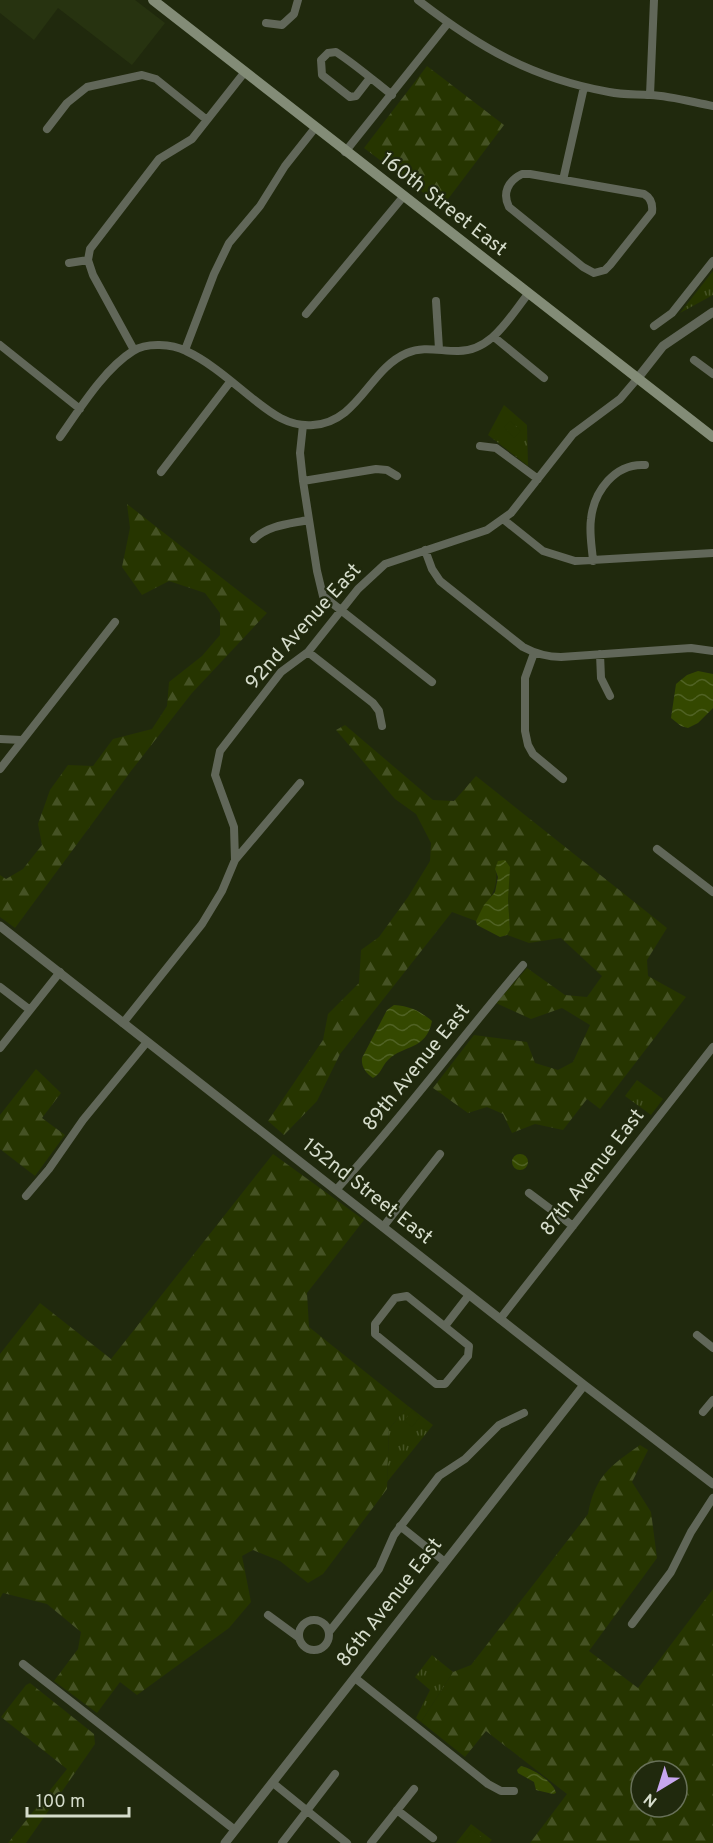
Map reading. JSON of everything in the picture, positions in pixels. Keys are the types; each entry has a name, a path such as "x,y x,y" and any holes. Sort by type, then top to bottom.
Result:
{"main road":[{"name":"160th Street East","path":"153,0 713,437"}],"street":[{"path":"266,22 282,25 294,14 298,0"},
{"path":"418,0 497,55 540,74 584,87 620,94 650,95 713,106"},
{"path":"650,95 654,0"},
{"path":"345,152 448,23"},
{"path":"370,78 356,96 350,97 322,75 321,60 328,53 336,52 370,78 392,95"},
{"path":"134,350 93,275 88,260 90,249 154,164 166,153 192,139 244,73"},
{"path":"47,129 68,103 87,87 142,75 156,79 207,120"},
{"path":"563,180 584,87"},
{"path":"185,350 214,273 229,243 260,206 285,166 315,128"},
{"path":"530,174 563,180 635,191 644,194 651,201 649,218 610,265 597,273 583,267 509,207 506,201 506,192 511,182 518,176 530,174"},
{"path":"306,314 404,197"},
{"path":"69,262 88,260"},
{"path":"654,326 676,309 713,261"},
{"path":"60,437 109,373 134,350 163,346 185,350 207,363 273,414 291,423 303,425 325,423 337,419 350,409 392,361 410,351 466,350 482,345 494,337 528,294"},
{"path":"436,301 439,349"},
{"path":"637,379 663,346 713,312"},
{"path":"494,337 544,378"},
{"path":"0,345 80,409"},
{"path":"694,360 713,374"},
{"name":"92nd Avenue East","path":"235,860 234,827 215,775 220,751 281,672 308,652 362,584 385,564 487,530 503,519 517,507 573,434 620,399 637,379"},
{"path":"161,472 230,382"},
{"path":"303,425 300,453 303,481 321,592 340,611 432,682"},
{"path":"480,446 496,448 538,479"},
{"path":"593,561 591,522 594,505 600,492 608,480 623,468 645,465"},
{"path":"303,481 376,469 387,470 397,476"},
{"path":"503,519 543,551 564,559 593,561 713,553"},
{"path":"254,539 274,526 308,520"},
{"path":"425,550 436,577 448,589 534,653 561,657 691,648 713,651"},
{"path":"0,769 116,622"},
{"path":"308,652 373,703 379,711 382,726"},
{"path":"534,653 525,678 525,731 528,745 533,754 563,779"},
{"path":"600,654 601,678 610,696"},
{"path":"0,739 22,740"},
{"path":"123,1023 202,924 222,891 235,860 300,783"},
{"path":"657,849 713,892"},
{"name":"152nd Street East","path":"0,926 713,1484"},
{"name":"89th Avenue East","path":"336,1190 399,1120 476,1020 523,965"},
{"path":"0,1048 60,972"},
{"path":"0,987 30,1010"},
{"path":"26,1196 83,1120 147,1042"},
{"name":"87th Avenue East","path":"500,1319 713,1047"},
{"path":"382,1227 440,1154"},
{"path":"529,1193 573,1226"},
{"path":"445,1326 469,1295"},
{"path":"401,1296 407,1296 445,1326 467,1344 470,1354 447,1382 440,1385 435,1384 377,1336 374,1330 375,1324 396,1298 401,1296"},
{"path":"697,1335 713,1348"},
{"name":"86th Avenue East","path":"225,1843 584,1385"},
{"path":"703,1412 713,1400"},
{"path":"328,1632 322,1622 312,1619 303,1623 298,1637 308,1649 317,1650 326,1644 328,1632 379,1569 388,1546 400,1526 440,1476 465,1458 499,1425 524,1413"},
{"path":"632,1624 671,1572 691,1532 713,1498"},
{"path":"400,1526 446,1562"},
{"path":"268,1615 298,1637"},
{"path":"23,1664 235,1830"},
{"path":"355,1678 494,1788 501,1791 514,1791"},
{"path":"282,1843 335,1774"},
{"path":"273,1783 347,1843"},
{"path":"371,1843 414,1789"},
{"path":"397,1810 433,1838"}],"shaded area":[{"path":"0,0 135,0 165,23 132,65 58,8 34,40 0,13"}],"green space":[{"path":"427,66 504,125 442,207 364,148"},
{"path":"713,271 713,295 680,313"},
{"path":"504,405 527,425 528,466 488,435"},
{"path":"510,421 521,431 514,438 504,427"},
{"path":"127,504 267,613 192,693 15,928 0,917 0,875 6,879 23,869 42,845 38,824 50,790 68,765 93,766 113,739 152,729 167,706 169,682 202,656 220,635 220,613 205,593 169,581 142,595 122,567 130,528"},
{"path":"345,725 433,800 454,801 476,776 667,928 647,960 648,976 686,997 600,1109 587,1099 563,1130 535,1124 512,1133 503,1114 487,1107 468,1113 433,1088 474,1035 527,1042 535,1063 558,1070 573,1062 590,1025 562,1008 531,1019 496,1003 527,968 565,995 587,997 602,976 561,938 529,943 507,935 510,930 508,899 495,868 494,890 476,921 452,912 340,1054 317,1101 284,1135 268,1121 323,1040 328,1014 359,983 361,950 379,937 430,861 431,843 416,814 395,799 336,730"},
{"path":"36,1069 61,1093 42,1118 65,1135 35,1176 0,1149 0,1115"},
{"path":"637,1080 663,1099 651,1115 625,1096"},
{"path":"273,1154 364,1220 307,1293 309,1327 408,1406 389,1429 387,1489 323,1574 308,1583 280,1561 253,1550 242,1556 251,1602 229,1628 137,1695 120,1682 97,1713 54,1681 78,1649 81,1632 47,1604 3,1593 0,1598 0,1354 40,1303 111,1359"},
{"path":"408,1406 433,1425 387,1482 389,1429"},
{"path":"412,1410 420,1417 412,1427 404,1421"},
{"path":"640,1445 648,1450 632,1482 651,1512 657,1558 589,1651 638,1688 713,1589 713,1843 530,1843 567,1794 486,1731 465,1757 421,1722 453,1672 471,1665 588,1514 595,1490 612,1466"},
{"path":"432,1655 453,1672 421,1722 416,1718 430,1690 415,1677"},
{"path":"30,1683 94,1734 95,1744 26,1843 8,1843 67,1769 1,1717"},
{"path":"471,1824 492,1840 489,1843 456,1843"},
{"path":"472,1830 482,1838 478,1843 462,1843"}],"water":[{"path":"698,671 713,674 713,708 698,723 688,728 681,726 671,718 676,684 687,675"},
{"path":"505,860 510,867 508,899 510,930 507,935 500,937 477,925 476,921 484,905 495,892 498,877 495,869 498,861"},
{"path":"394,1005 415,1010 432,1021 425,1038 394,1055 373,1078 364,1069 362,1058 387,1010"},
{"path":"520,1154 526,1156 528,1162 526,1168 520,1170 514,1168 512,1162 514,1156"},
{"path":"521,1766 542,1776 551,1784 556,1793 536,1790 534,1782 518,1773 517,1770"}]}
